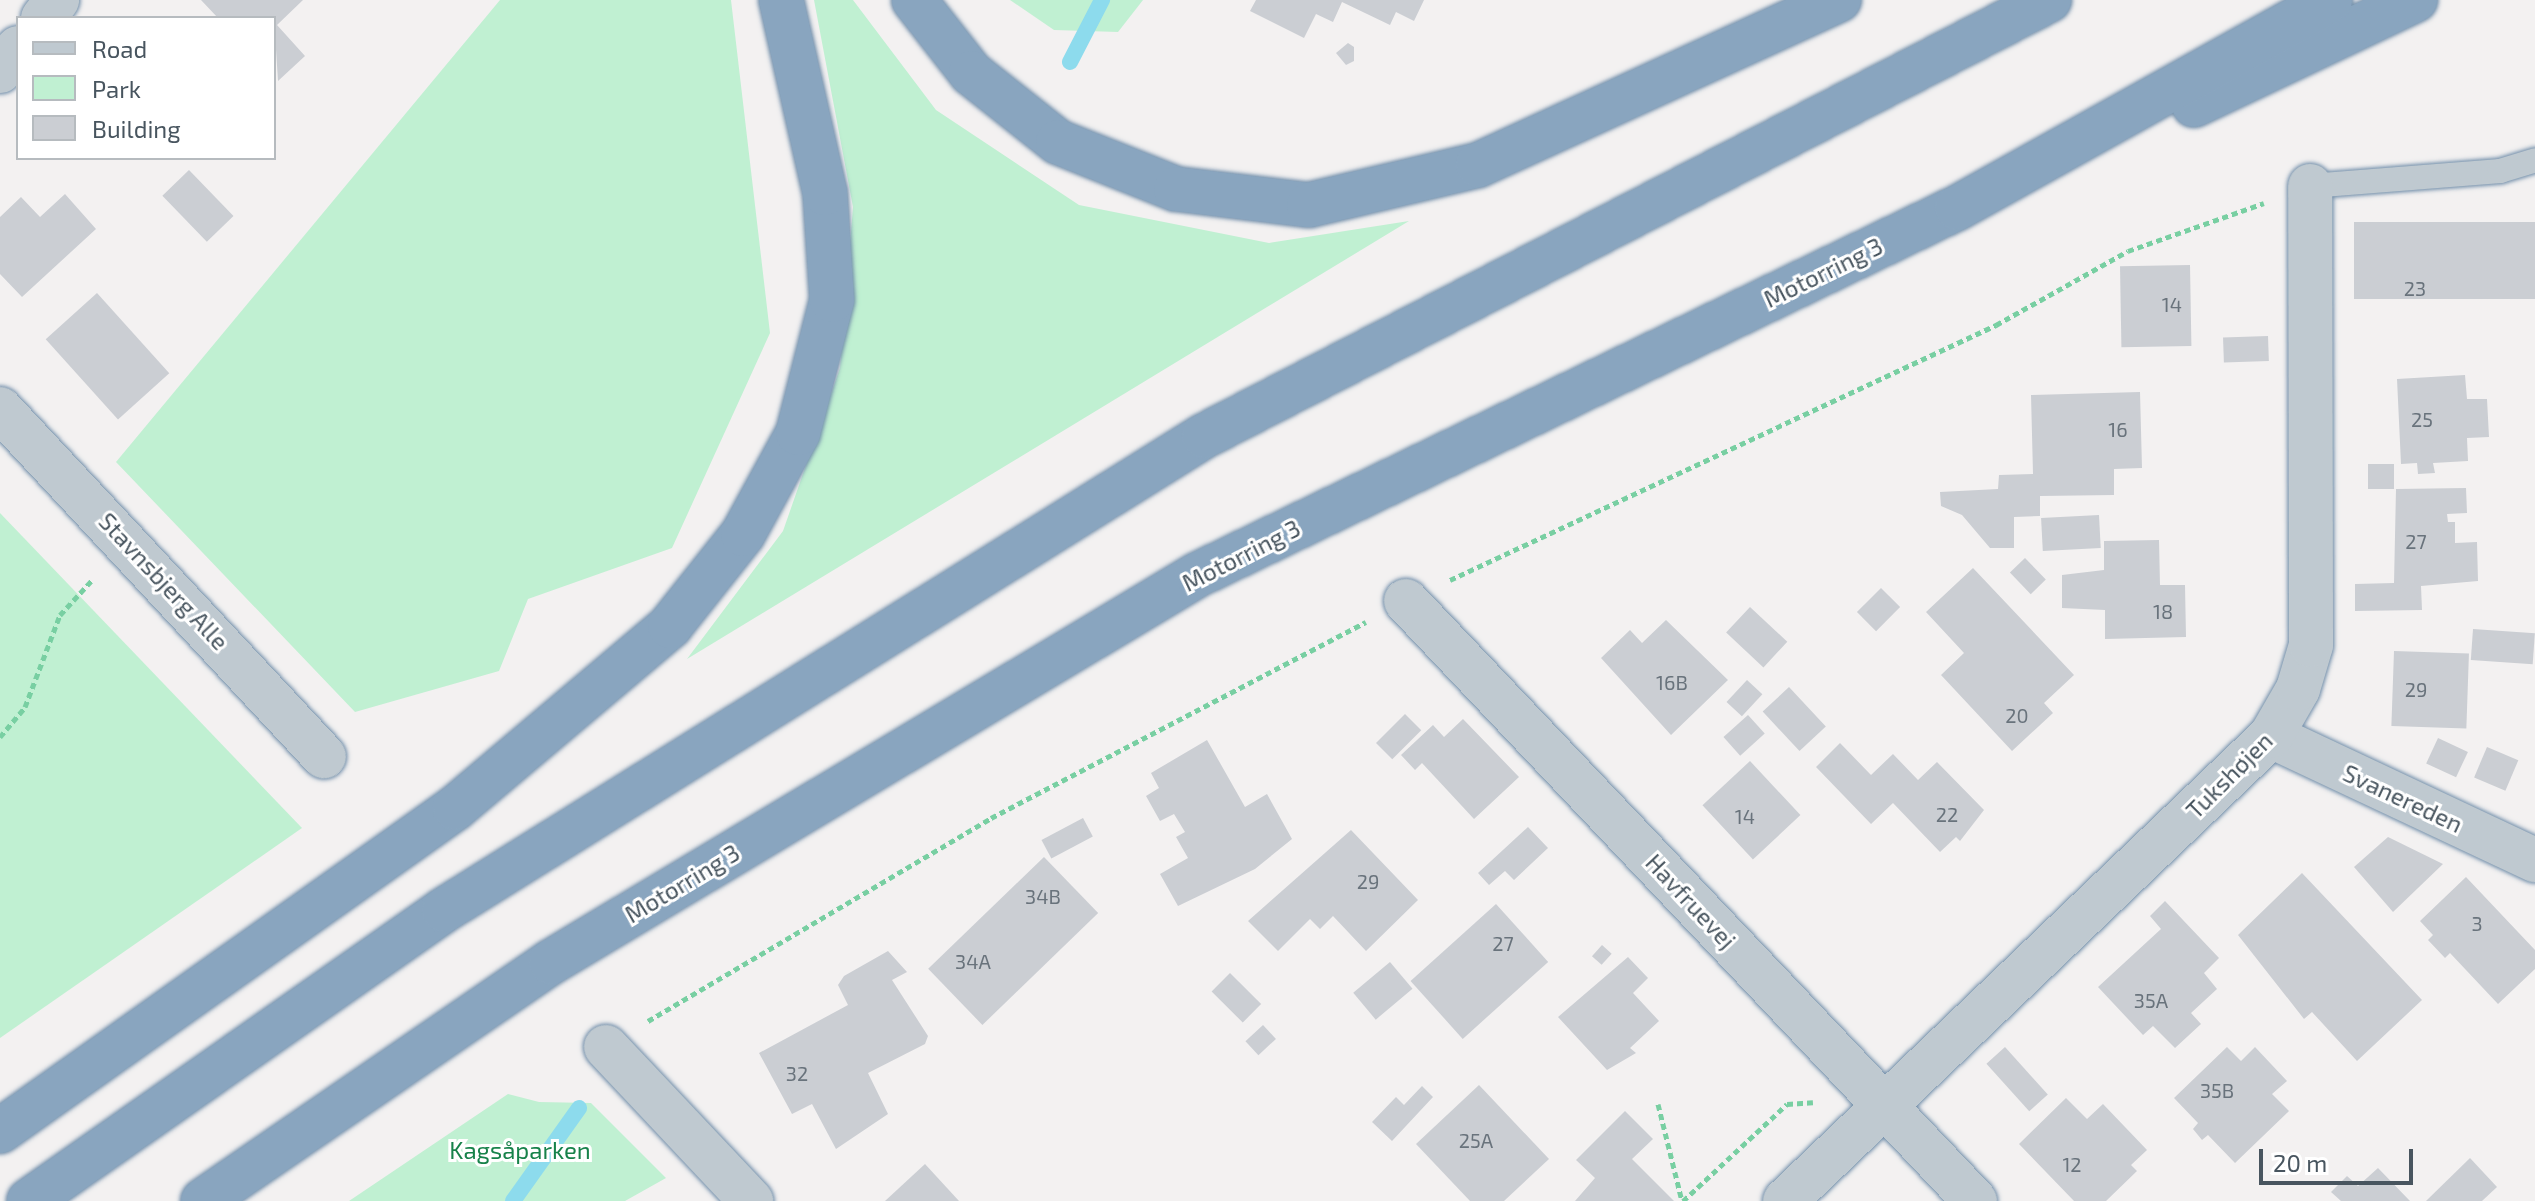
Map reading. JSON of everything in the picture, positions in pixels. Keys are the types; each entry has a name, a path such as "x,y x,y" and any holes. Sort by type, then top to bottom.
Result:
{"highway":[{"path":"0,1131 455,808 670,626 743,534 798,433 832,300 825,193 781,0"},
{"path":"914,0 971,73 1058,142 1176,189 1309,205 1478,165 1839,0"},
{"path":"29,1201 444,910 1204,436 2049,0"},
{"name":"Motorring 3","path":"203,1201 551,962 1197,575 1957,208 2330,0"},
{"path":"1957,208 2237,86 2415,0"}],"street":[{"path":"45,16 57,0"},
{"path":"0,71 16,51"},
{"name":"Tukshøjen","path":"1785,1201 2271,736 2298,689 2311,645 2310,186"},
{"name":"Stavnsbjerg Alle","path":"0,409 128,542 324,756"},
{"name":"Havfruevej","path":"1406,601 1975,1201"},
{"name":"Svanereden","path":"2271,736 2535,860"},
{"path":"606,1047 751,1201"}],"lane":[{"path":"2310,186 2500,171 2535,160"}],"path":[{"path":"606,1047 991,818 1406,601 1996,325 2128,251 2310,186"},
{"path":"0,737 25,707 60,615 128,542"},
{"path":"1658,1104 1682,1201 1787,1104 1886,1106"}],"green space":[{"path":"500,0 731,0 770,333 672,548 528,599 499,671 355,712 116,462"},
{"path":"814,0 853,0 936,110 1079,205 1269,243 1409,221 687,659 783,531 840,368 853,207"},
{"path":"1010,0 1143,0 1118,32 1054,30"},
{"path":"0,513 302,828 0,1038"},
{"name":"Kagsåparken","path":"508,1094 539,1102 591,1103 666,1178 625,1201 349,1201"}],"building":[{"path":"201,0 303,0 277,25 305,56 278,81 276,16 216,16"},
{"path":"1256,0 1424,0 1414,21 1396,12 1390,25 1342,2 1333,22 1316,14 1304,38 1250,11"},
{"path":"1348,43 1354,47 1354,61 1346,65 1336,53"},
{"path":"189,170 233,216 207,242 162,196"},
{"path":"65,194 96,229 22,297 0,274 0,217 21,197 40,217"},
{"path":"2354,222 2535,222 2535,299 2354,299"},
{"path":"2190,265 2191,346 2121,347 2120,266"},
{"path":"97,293 169,373 118,419 46,339"},
{"path":"2268,336 2269,361 2224,363 2223,338"},
{"path":"2465,375 2467,399 2487,399 2489,437 2467,438 2468,461 2433,463 2435,473 2418,474 2417,463 2401,464 2397,379"},
{"path":"2140,392 2142,468 2114,469 2114,495 2040,496 2040,516 2014,517 2014,548 1990,548 1962,515 1941,506 1940,492 1998,489 1999,475 2033,474 2031,395"},
{"path":"2368,464 2394,464 2394,489 2368,489"},
{"path":"2466,488 2467,513 2447,514 2448,522 2455,522 2455,543 2477,542 2478,581 2421,586 2422,610 2355,611 2355,584 2394,583 2396,489"},
{"path":"2099,515 2101,548 2043,551 2041,518"},
{"path":"2159,540 2160,585 2185,585 2186,637 2105,639 2105,610 2062,608 2062,575 2104,570 2104,541"},
{"path":"2025,558 2046,580 2031,594 2010,573"},
{"path":"1973,568 2074,675 2044,703 2053,713 2012,751 1941,675 1964,653 1926,612"},
{"path":"1881,588 1900,607 1876,631 1857,612"},
{"path":"1750,607 1787,642 1763,667 1726,633"},
{"path":"1666,620 1728,680 1671,735 1601,658 1630,630 1642,643"},
{"path":"2473,629 2535,633 2533,664 2471,660"},
{"path":"2394,651 2469,654 2466,729 2391,726"},
{"path":"1747,680 1762,694 1742,716 1727,702"},
{"path":"1789,687 1826,726 1799,751 1763,712"},
{"path":"1405,714 1421,730 1392,759 1376,743"},
{"path":"1748,715 1765,734 1740,756 1723,737"},
{"path":"1463,719 1519,777 1474,819 1422,763 1415,770 1401,755 1433,725 1444,737"},
{"path":"2438,738 2468,752 2456,777 2426,763"},
{"path":"1207,740 1245,807 1267,794 1292,839 1255,869 1178,906 1160,874 1188,858 1176,837 1185,832 1174,814 1160,821 1146,796 1159,788 1151,773"},
{"path":"1840,743 1871,775 1893,754 1918,780 1937,762 1984,810 1960,841 1956,837 1940,852 1893,803 1871,824 1816,767"},
{"path":"2487,747 2518,760 2505,791 2474,777"},
{"path":"1750,761 1800,815 1753,859 1702,805"},
{"path":"1083,818 1093,837 1051,859 1042,840"},
{"path":"1528,827 1548,848 1514,880 1505,871 1489,885 1478,873"},
{"path":"1351,830 1418,900 1366,951 1333,916 1320,929 1310,919 1278,951 1248,921"},
{"path":"2388,837 2443,864 2393,912 2354,867"},
{"path":"1044,857 1098,913 982,1025 928,969"},
{"path":"2302,873 2422,1000 2357,1061 2312,1012 2304,1019 2238,935"},
{"path":"2466,877 2535,950 2535,969 2498,1004 2450,953 2445,958 2428,940 2433,935 2420,921"},
{"path":"2165,901 2219,958 2204,973 2217,989 2191,1013 2201,1024 2175,1048 2153,1026 2143,1035 2098,987 2161,929 2150,916"},
{"path":"1496,904 1548,962 1463,1039 1411,981"},
{"path":"1602,945 1612,954 1602,965 1592,956"},
{"path":"888,951 907,972 892,980 928,1036 925,1044 868,1073 888,1114 836,1149 812,1104 792,1114 759,1053 848,1005 838,985 844,976"},
{"path":"1628,957 1648,978 1633,993 1659,1021 1630,1048 1636,1053 1607,1070 1558,1017"},
{"path":"1390,962 1412,989 1376,1020 1353,993"},
{"path":"1230,973 1261,1004 1243,1022 1212,991"},
{"path":"1263,1025 1276,1039 1258,1055 1245,1041"},
{"path":"2005,1047 2048,1095 2029,1111 1986,1064"},
{"path":"2227,1047 2241,1061 2255,1047 2287,1081 2272,1094 2289,1111 2235,1163 2208,1135 2202,1140 2193,1129 2198,1123 2174,1098"},
{"path":"1479,1085 1549,1159 1504,1201 1470,1201 1416,1144"},
{"path":"1422,1086 1433,1097 1392,1141 1372,1122 1396,1097 1404,1105"},
{"path":"2066,1098 2087,1119 2103,1104 2147,1150 2131,1165 2137,1171 2106,1201 2074,1201 2019,1144"},
{"path":"1625,1111 1653,1139 1632,1159 1674,1201 1575,1201 1595,1178 1576,1160"},
{"path":"2470,1158 2497,1187 2482,1201 2426,1201"},
{"path":"925,1164 959,1201 885,1201"},
{"path":"2378,1168 2410,1201 2341,1201 2331,1192 2347,1176 2358,1186"}],"waterway":[{"path":"1070,62 1102,0"},
{"path":"513,1201 579,1108"}]}
